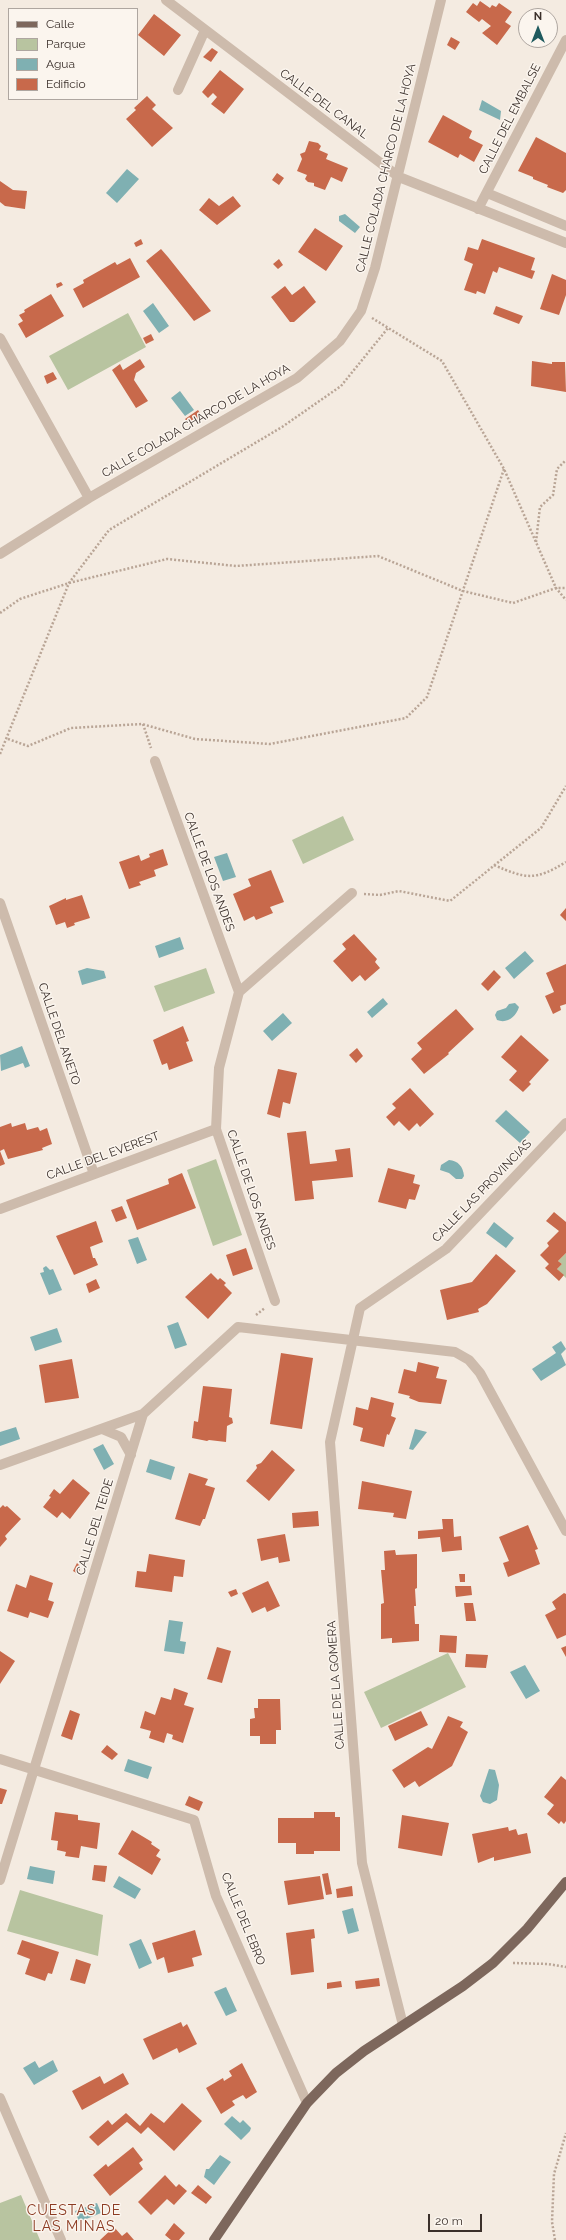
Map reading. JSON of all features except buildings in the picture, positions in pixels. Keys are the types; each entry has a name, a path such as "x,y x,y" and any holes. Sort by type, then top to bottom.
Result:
{"main road":[{"path":"214,2240 307,2103 336,2073 403,2025 463,1986 493,1963 527,1929 566,1882"}],"street":[{"name":"CALLE DEL CANAL","path":"166,0 398,177 566,243"},
{"name":"CALLE COLADA CHARCO DE LA HOYA","path":"0,554 90,498 297,378 340,341 361,311 375,268 441,0"},
{"path":"178,90 205,30"},
{"name":"CALLE DEL EMBALSE","path":"478,209 566,40"},
{"path":"486,192 566,226"},
{"path":"0,338 90,498"},
{"name":"CALLE DE LOS ANDES","path":"155,761 240,992 219,1068 216,1129 275,1301"},
{"path":"240,992 352,893"},
{"name":"CALLE DEL ANETO","path":"0,903 94,1174"},
{"name":"CALLE LAS PROVINCIAS","path":"353,1341 360,1308 446,1249 566,1123"},
{"name":"CALLE DEL EVEREST","path":"0,1208 216,1129"},
{"path":"0,1464 144,1414 238,1327 455,1352 468,1360 480,1373 566,1531"},
{"name":"CALLE DE LA GOMERA","path":"353,1341 330,1442 362,1863 403,2025"},
{"name":"CALLE DEL TEIDE","path":"0,1880 144,1414"},
{"path":"102,1429 121,1437 131,1456"},
{"name":"CALLE DEL EBRO","path":"0,1759 194,1820 216,1896 307,2103"},
{"path":"0,2098 60,2240"}],"path":[{"path":"361,311 442,361 504,469 556,588 566,600"},
{"path":"0,754 8,739 69,583 109,530 282,427 341,386 388,328"},
{"path":"536,542 540,507 553,495 557,469 566,460"},
{"path":"8,739 28,746 72,728 142,724 195,739 270,744 406,718 427,697 504,469"},
{"path":"0,613 20,599 69,583 167,559 236,566 378,556 463,591 512,603 556,588 566,588"},
{"path":"142,724 155,761"},
{"path":"352,893 380,895 399,891 450,900 541,828 566,786"},
{"path":"494,865 520,876 547,874 566,862"},
{"path":"493,1963 548,1964 566,1968"},
{"path":"555,2240 552,2222 554,2174 566,2133"}],"green space":[{"path":"128,313 146,347 68,390 49,356"},
{"path":"343,816 354,840 303,864 292,840"},
{"path":"206,968 215,993 164,1012 154,986"},
{"path":"216,1159 242,1235 213,1246 187,1170"},
{"path":"566,1253 566,1278 557,1269 562,1264 558,1261"},
{"path":"448,1653 466,1687 381,1728 364,1692"},
{"path":"20,1890 103,1915 98,1956 7,1931"},
{"path":"21,2195 40,2240 0,2240 0,2203"}],"water":[{"path":"482,100 501,111 500,120 479,110"},
{"path":"127,169 139,179 117,203 106,193"},
{"path":"345,214 360,227 355,233 339,221 339,216"},
{"path":"153,303 169,326 159,333 143,311"},
{"path":"180,391 194,410 185,416 171,398"},
{"path":"227,853 236,877 223,881 214,857"},
{"path":"180,937 184,949 159,958 155,946"},
{"path":"525,951 534,961 514,979 505,968"},
{"path":"87,968 104,971 106,978 82,985 78,971"},
{"path":"383,998 388,1004 372,1018 367,1012"},
{"path":"515,1003 519,1007 518,1011 511,1019 504,1021 497,1020 495,1015 497,1011 506,1008 509,1004"},
{"path":"283,1013 292,1023 272,1041 263,1031"},
{"path":"22,1046 30,1066 25,1068 23,1063 1,1071 0,1055"},
{"path":"506,1110 530,1132 520,1143 495,1121"},
{"path":"449,1160 457,1163 461,1167 464,1176 462,1179 456,1179 449,1173 440,1170 441,1165"},
{"path":"494,1222 514,1238 506,1248 486,1233"},
{"path":"138,1237 147,1260 137,1264 128,1240"},
{"path":"46,1266 50,1270 53,1269 62,1290 49,1295 40,1273 44,1272 43,1268"},
{"path":"178,1322 187,1345 175,1349 167,1326"},
{"path":"57,1328 62,1342 35,1351 30,1337"},
{"path":"561,1341 566,1349 561,1354 566,1365 541,1381 532,1369 556,1353 552,1347"},
{"path":"16,1427 20,1439 0,1446 0,1432"},
{"path":"415,1429 427,1432 413,1450 409,1449"},
{"path":"103,1444 114,1464 104,1470 93,1449"},
{"path":"150,1459 175,1467 171,1480 146,1472"},
{"path":"169,1620 183,1622 180,1641 186,1642 184,1654 164,1651"},
{"path":"525,1665 540,1691 526,1699 510,1672"},
{"path":"128,1759 152,1767 148,1779 124,1771"},
{"path":"489,1769 495,1770 499,1785 497,1800 490,1804 483,1802 480,1796"},
{"path":"30,1866 55,1871 53,1884 27,1879"},
{"path":"119,1876 141,1889 135,1899 113,1887"},
{"path":"353,1908 359,1931 348,1934 342,1911"},
{"path":"141,1939 152,1963 139,1969 129,1944"},
{"path":"226,1987 237,2011 226,2016 214,1992"},
{"path":"53,2060 58,2071 34,2085 23,2068 35,2061 39,2068"},
{"path":"232,2116 240,2123 243,2120 251,2128 241,2140 224,2124"},
{"path":"220,2155 231,2162 214,2185 204,2177 206,2169 209,2169"},
{"path":"97,2203 101,2213 79,2222 75,2211"}],"district":[{"name":"CUESTAS DE LAS MINAS","path":"74,2220"}]}
